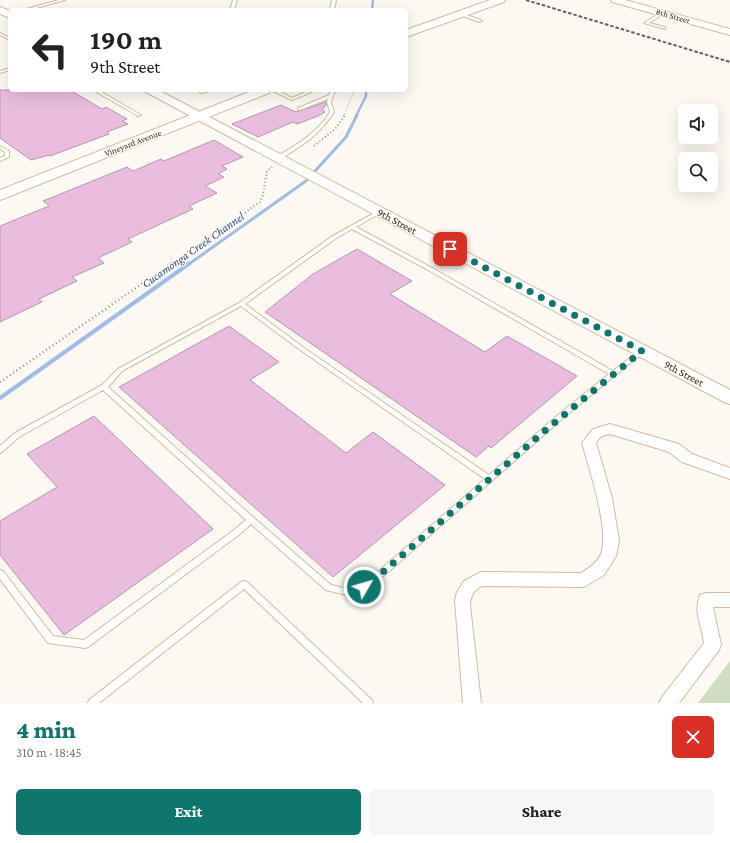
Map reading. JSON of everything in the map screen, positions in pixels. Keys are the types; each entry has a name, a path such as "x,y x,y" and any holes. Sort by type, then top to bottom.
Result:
{"main road":[{"path":"408,33 500,0"},
{"name":"Vineyard Avenue","path":"0,195 260,92"}],"street":[{"name":"8th Street","path":"615,0 730,32"},
{"name":"9th Street","path":"154,92 199,116 276,162 296,167 730,398"},
{"path":"472,703 462,605 463,594 471,583 481,579 584,580 599,570 608,556 611,541 605,498 589,443 593,435 600,430 610,429 674,448 687,458 730,474"},
{"path":"668,703 713,645 713,637 704,606 706,600 730,600"}],"lane":[{"path":"33,8 63,0"},
{"path":"663,13 646,22 664,28"},
{"path":"460,14 480,21"},
{"path":"99,92 139,115"},
{"path":"277,92 292,99 309,92"},
{"path":"276,162 310,138 328,121 332,112 330,102 332,92"},
{"path":"298,109 331,96"},
{"path":"0,146 7,152 7,157 0,160"},
{"path":"0,450 17,435 104,387 120,370 241,304 333,238 380,212"},
{"path":"352,227 453,282 614,374"},
{"path":"241,304 305,351 489,478"},
{"path":"104,387 251,520 329,588 354,594 383,572 489,478 642,351"},
{"path":"0,573 51,640 84,644 251,520"},
{"path":"92,703 244,584 369,703"}],"path":[{"path":"0,382 260,202 263,195 267,171 276,162"}],"green space":[{"path":"730,661 730,703 698,703"}],"building":[{"path":"0,90 8,90 8,92 73,92 102,109 106,107 127,119 122,121 128,124 107,132 109,134 50,156 31,160 0,138"},
{"path":"326,102 326,105 322,110 325,112 318,116 297,124 293,122 258,137 232,124 281,105 296,112"},
{"path":"214,140 243,157 222,166 227,169 218,174 224,177 205,186 217,193 189,206 193,209 128,239 132,242 98,258 104,263 72,277 77,281 39,299 42,302 0,322 0,226 49,206 43,201 127,167 133,171 161,159 164,161"},
{"path":"357,249 412,281 390,294 485,352 507,336 577,376 491,448 489,446 476,457 265,312 313,274"},
{"path":"229,326 279,362 250,380 346,453 373,432 445,485 333,577 119,387"},
{"path":"94,416 213,529 64,635 0,555 0,521 57,487 27,454"}],"waterway":[{"name":"Cucamonga Creek Channel","path":"372,8 373,0"},
{"name":"Cucamonga Creek Channel","path":"356,116 366,96 366,92"},
{"name":"Cucamonga Creek Channel","path":"189,264 306,181 346,137 357,115"},
{"name":"Cucamonga Creek Channel","path":"0,398 190,263"}],"railway":[{"path":"526,0 730,62"}],"route":[{"path":"364,587 560,417 642,351 450,249"}]}
